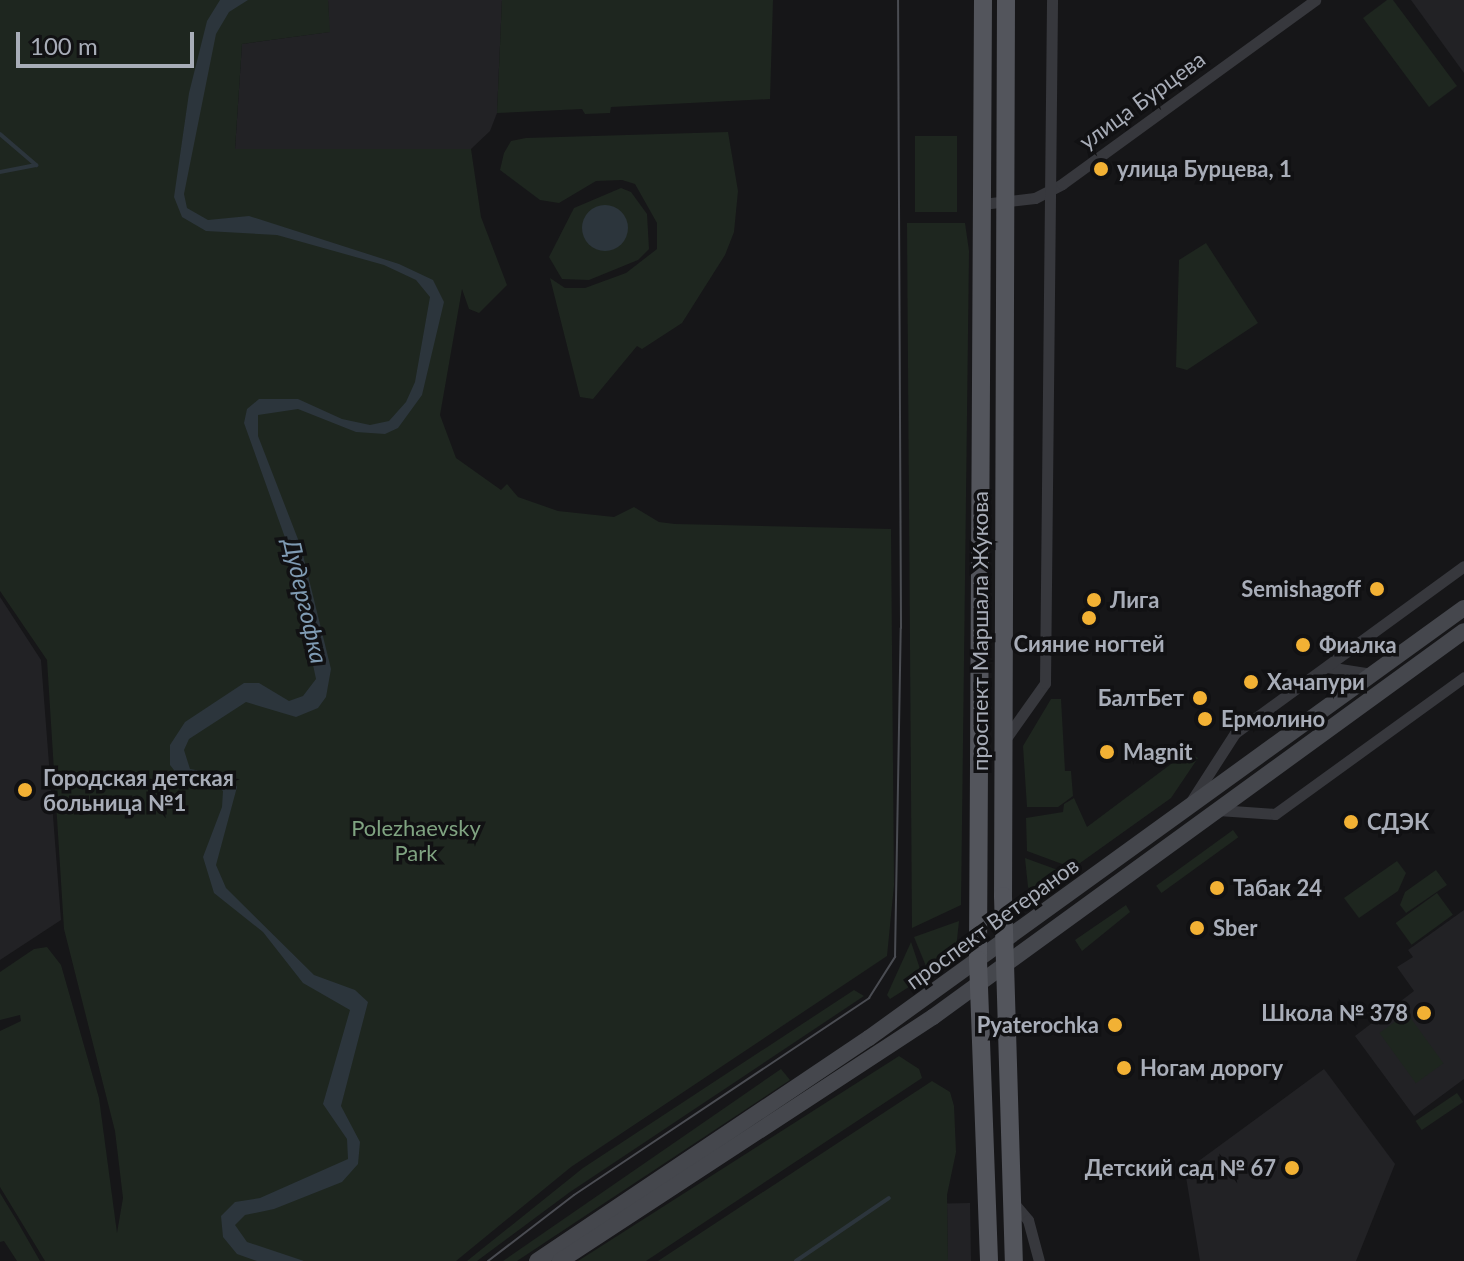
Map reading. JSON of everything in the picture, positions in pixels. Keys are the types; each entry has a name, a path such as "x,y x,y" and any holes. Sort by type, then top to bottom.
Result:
{"main road":[{"name":"проспект Маршала Жукова","path":"983,0 978,960 989,1261"},
{"name":"проспект Маршала Жукова","path":"1006,0 1003,203 1005,941 1014,1261"},
{"name":"проспект Ветеранов","path":"537,1261 1005,941 1464,608"},
{"name":"проспект Ветеранов","path":"560,1261 979,984 1464,631"}],"street":[{"path":"1004,742 1045,683 1052,0"},
{"name":"улица Бурцева","path":"982,204 1003,203 1050,191 1315,0"},
{"path":"1188,807 1235,733 1464,566"},
{"path":"1327,667 1373,674"},
{"path":"1218,810 1275,814 1464,677"},
{"path":"1012,1201 1028,1220 1039,1261"}],"shaded area":[{"path":"328,0 502,0 497,113 490,131 471,149 235,150 242,44 329,32"},
{"path":"1411,0 1464,0 1464,73"},
{"name":"Городская детская больница №1","path":"0,597 41,660 61,920 0,960"},
{"name":"Школа № 378","path":"1464,910 1464,1079 1414,1116 1355,1036 1414,991 1397,967 1413,957 1408,950"},
{"name":"Детский сад № 67","path":"1324,1069 1395,1164 1356,1261 1200,1261 1185,1171"},
{"path":"947,1203 970,1203 971,1261 948,1261"}],"green space":[{"name":"Polezhaevsky Park","path":"0,0 328,0 330,32 242,44 235,149 471,149 481,217 507,285 479,313 469,309 462,289 440,415 456,458 501,490 507,484 518,497 558,511 614,517 634,507 659,522 675,524 891,529 894,885 887,956 571,1167 456,1261 45,1261 0,1187 0,1031 21,1021 20,1015 0,1020 0,972 34,949 47,947 61,965 99,1098 117,1233 123,1198 115,1131 64,929 47,660 0,591"},
{"path":"502,0 773,0 770,99 611,107 610,113 585,114 582,109 497,113"},
{"path":"1387,0 1393,0 1457,86 1429,107 1363,18"},
{"path":"728,132 738,191 734,232 725,255 682,323 642,349 637,346 593,399 580,397 550,278 565,288 585,288 626,273 657,249 657,223 635,184 622,180 596,181 559,203 540,200 500,170 504,153 511,141 526,138"},
{"path":"915,136 957,136 957,212 915,212"},
{"path":"621,188 631,192 647,214 649,249 638,260 589,280 562,279 549,257 574,208"},
{"path":"907,223 965,223 969,251 961,905 912,928"},
{"path":"1206,243 1258,323 1187,370 1176,367 1179,260"},
{"path":"1051,699 1061,699 1065,771 1071,771 1073,796 1058,807 1027,807 1023,746"},
{"path":"1187,752 1198,758 1171,798 1073,868 1027,851 1026,818 1063,812 1064,804 1074,798 1087,827"},
{"path":"1233,830 1238,837 1161,893 1156,886"},
{"path":"1025,858 1066,873 1035,894 1028,887"},
{"path":"1397,861 1406,873 1398,891 1359,918 1344,898"},
{"path":"1436,870 1447,885 1406,913 1400,905 1405,892"},
{"path":"1437,893 1453,915 1412,945 1396,923"},
{"path":"1126,905 1130,912 1082,951 1075,940"},
{"path":"959,921 956,949 928,971 914,937"},
{"path":"911,942 923,978 890,999 887,995"},
{"path":"854,990 864,996 570,1192 477,1261 467,1261 583,1168"},
{"path":"1407,1013 1443,1063 1416,1083 1379,1033"},
{"path":"899,1056 919,1069 922,1078 646,1261 578,1261"},
{"path":"781,1069 790,1080 517,1261 503,1261"},
{"path":"932,1081 950,1092 954,1106 956,1152 947,1195 948,1261 658,1261"},
{"path":"1457,1093 1463,1102 1422,1130 1416,1121"},
{"path":"0,1193 40,1261 17,1261 4,1241 0,1242"}],"water":[{"name":"Дудергофка","path":"220,0 248,0 229,12 216,34 184,194 187,208 208,220 249,216 399,264 433,280 444,302 422,395 398,428 385,434 356,432 298,409 258,415 258,436 301,547 331,669 326,697 318,708 296,717 246,702 189,739 184,750 190,769 230,776 237,787 216,865 226,888 314,975 355,990 368,1002 341,1106 360,1142 358,1164 342,1182 274,1209 245,1215 235,1225 247,1242 304,1261 257,1261 237,1254 223,1237 221,1216 235,1202 260,1198 348,1159 347,1139 323,1104 350,1010 303,983 263,932 214,893 203,857 222,807 223,791 213,782 181,779 170,765 170,745 185,722 244,683 259,683 289,701 303,696 316,679 288,546 244,423 247,409 259,399 298,399 342,419 370,425 389,421 406,402 415,382 430,297 416,280 384,265 277,235 206,231 182,217 174,197 189,93 207,21"},
{"path":"605,205 621,212 628,228 621,244 605,251 589,244 582,228 589,212"}],"waterway":[{"path":"0,134 36,165 0,172"},
{"path":"796,1261 889,1198"}],"tram line":[{"path":"488,1261 574,1195 869,998 895,957 901,628 898,0"}],"place":[{"name":"улица Бурцева, 1","path":"1101,169"},
{"name":"Semishagoff","path":"1377,589"},
{"name":"Лига","path":"1094,600"},
{"name":"Сияние ногтей","path":"1089,618"},
{"name":"Фиалка","path":"1303,645"},
{"name":"Хачапури","path":"1251,682"},
{"name":"БалтБет","path":"1200,698"},
{"name":"Ермолино","path":"1205,719"},
{"name":"Magnit","path":"1107,752"},
{"name":"Городская детская больница №1","path":"25,790"},
{"name":"СДЭК","path":"1351,822"},
{"name":"Табак 24","path":"1217,888"},
{"name":"Sber","path":"1197,928"},
{"name":"Школа № 378","path":"1424,1013"},
{"name":"Pyaterochka","path":"1115,1025"},
{"name":"Ногам дорогу","path":"1124,1068"},
{"name":"Детский сад № 67","path":"1292,1168"}]}
